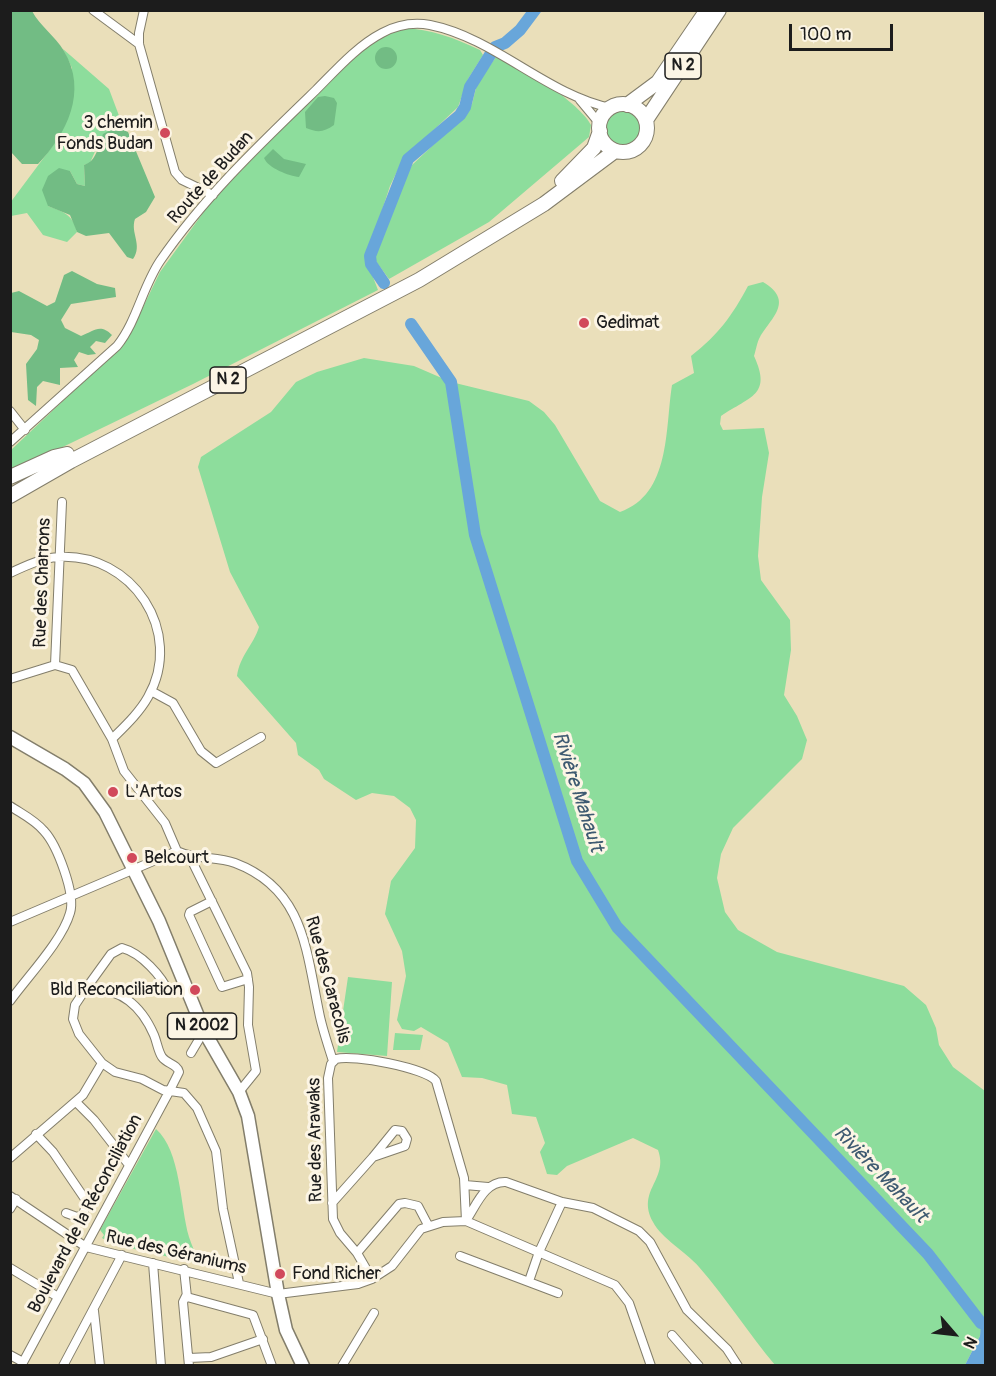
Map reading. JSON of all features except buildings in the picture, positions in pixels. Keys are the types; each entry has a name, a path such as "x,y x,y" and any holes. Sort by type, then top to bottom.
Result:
{"highway":[{"name":"N 2","path":"10,496 69,458 444,261 511,219 558,185 594,148 600,128 612,108 627,105 658,82 707,10"},
{"name":"N 2","path":"10,485 69,458 435,271 544,204 615,151 627,152 638,147 645,138 646,120 719,10"},
{"path":"627,105 635,107 646,120"},
{"path":"600,128 602,139 615,151"},
{"path":"10,477 54,458 69,458"},
{"path":"10,506 69,458"}],"main road":[{"name":"N 2002","path":"10,737 65,769 84,783 105,812 173,951 204,1031 239,1092 253,1137 278,1294 286,1330 303,1365"}],"street":[{"path":"93,10 139,44"},
{"path":"144,10 139,44 175,172 182,180 213,195"},
{"name":"Route de Budan","path":"10,442 125,335 160,261 213,195 343,63 381,33 413,23 430,25 488,48 574,95"},
{"path":"574,95 612,108"},
{"path":"574,95 600,128"},
{"path":"10,411 25,430"},
{"name":"Rue des Charrons","path":"55,665 62,502"},
{"path":"10,573 58,557 78,559 99,565 123,578 143,598 159,630 158,660 151,691 131,720 112,739"},
{"path":"10,679 55,665 72,670 112,739 124,771 165,823 177,851 10,922"},
{"path":"151,691 173,703 201,751 216,763 261,737"},
{"path":"10,806 45,832 60,861 71,898 70,914 64,925 10,1001"},
{"name":"Rue des Caracolis","path":"177,851 190,857 235,863 266,881 287,902 302,933 319,1015 333,1061"},
{"path":"190,857 248,979 248,1025 256,1071 253,1078 239,1092"},
{"path":"212,901 190,912 189,915 217,977 223,988 248,979"},
{"path":"169,993 154,971 138,957 122,948 111,954 80,998 73,1012 76,1026 102,1063 115,1072 142,1079 163,1090 184,1093 191,1099 213,1141 223,1209 238,1282"},
{"name":"Boulevard de la Réconciliation","path":"22,1364 170,1090 179,1069 161,1055 153,1032 136,1006 113,991 86,990"},
{"path":"191,1053 204,1031"},
{"name":"Rue des Arawaks","path":"372,1279 357,1253 335,1224 328,1110 328,1078 333,1061 340,1057 358,1059 419,1071 433,1077 442,1095 465,1185 466,1221"},
{"path":"10,1158 76,1102 88,1088 102,1063"},
{"path":"76,1102 94,1120 129,1165"},
{"path":"36,1134 53,1152 87,1203 87,1211 83,1215 77,1217 66,1212"},
{"path":"332,1203 373,1157"},
{"path":"466,1221 488,1187 496,1182 506,1182 562,1202 593,1208 639,1232 650,1242 687,1310 727,1349 738,1365"},
{"path":"465,1185 488,1187"},
{"path":"10,1209 14,1198"},
{"name":"Rue des Géraniums","path":"14,1198 86,1247 238,1282 278,1294"},
{"path":"529,1281 539,1252 562,1202"},
{"path":"357,1253 399,1204 418,1206 428,1225"},
{"path":"278,1294 358,1284 372,1279 389,1269 411,1238 428,1225 466,1221 607,1280 620,1290 632,1309 651,1365"},
{"path":"63,1365 122,1255"},
{"path":"460,1256 558,1293"},
{"path":"153,1263 161,1365"},
{"path":"10,1268 58,1297"},
{"path":"184,1269 186,1296 183,1302 189,1362 263,1339"},
{"path":"186,1296 249,1312 257,1321 272,1365"},
{"path":"94,1311 100,1365"},
{"path":"342,1365 374,1313"},
{"path":"672,1335 699,1365"},
{"path":"10,1355 22,1364"}],"green space":[{"path":"11,10 32,11 64,51 71,66 74,81 71,111 65,126 58,139 38,164 22,164 11,152"},
{"path":"403,28 433,32 452,38 480,50 483,55 468,79 458,107 403,159 390,186 366,259 378,290 193,384 11,472 11,450 121,346 131,332 160,272 211,202 333,75 378,38"},
{"path":"386,47 394,50 397,58 394,66 386,69 378,66 375,58 378,50"},
{"path":"63,49 109,89 124,129 116,127 97,147 90,163 84,165 85,186 77,184 70,171 48,206 67,214 73,221 77,232 67,242 43,235 27,213 11,216 10,203 54,144 72,68"},
{"path":"496,57 534,76 575,106 591,125 589,137 489,222 389,279 375,260 375,251 398,190 412,165 464,116 472,104 477,84"},
{"path":"318,97 334,98 337,103 334,125 321,131 306,128 305,112"},
{"path":"624,110 637,115 642,128 637,141 624,146 611,141 606,128 611,115"},
{"path":"116,127 128,132 155,197 146,212 135,219 137,249 133,259 127,257 109,233 86,236 77,232 70,215 48,206 42,190 48,176 59,168 70,171 77,184 85,186 84,165 94,157 103,134"},
{"path":"273,149 284,159 306,164 299,177 279,171 266,162 264,158"},
{"path":"72,271 97,284 115,288 116,297 71,304 61,320 65,328 81,336 100,329 112,335 105,343 96,341 90,347 96,354 88,355 79,352 74,360 78,367 60,368 60,385 43,381 37,387 36,406 28,400 26,364 37,349 39,340 31,335 11,332 11,293 19,291 47,306 55,302 64,275"},
{"path":"763,282 773,289 778,296 779,303 778,310 759,339 754,356 761,379 759,387 749,399 721,416 720,424 723,430 764,428 769,453 762,497 758,556 761,580 790,620 791,650 784,695 797,716 807,740 802,759 733,828 721,854 717,878 725,912 738,930 777,952 904,986 926,1005 936,1028 939,1045 953,1067 985,1091 985,1320 982,1323 980,1336 965,1365 775,1365 699,1267 662,1234 653,1222 648,1201 659,1169 658,1150 633,1138 567,1166 557,1175 547,1174 540,1152 545,1143 536,1117 512,1114 507,1085 482,1078 462,1077 448,1043 421,1027 414,1031 402,1029 397,1020 406,976 402,951 385,914 391,881 415,848 416,820 410,808 394,796 372,793 356,800 324,779 319,770 298,755 296,743 237,676 241,662 259,627 230,572 198,467 201,457 271,412 296,382 317,372 364,358 414,366 451,382 529,401 544,412 555,425 600,501 620,512 637,503 649,491 657,476 666,440 672,385 694,373 691,356 724,324 748,286"},
{"path":"348,977 392,982 387,1056 337,1052"},
{"path":"395,1033 423,1035 420,1050 393,1050"},
{"path":"156,1129 164,1139 175,1165 189,1237 200,1264 112,1244 102,1238 104,1235 100,1230"}],"water":[{"path":"985,1320 985,1365 965,1365 980,1336 981,1323"}],"waterway":[{"name":"Rivière Mahault","path":"384,283 371,264 370,256 408,159 460,115 465,107 470,87 495,47 505,43 520,30 535,10"},
{"name":"Rivière Mahault","path":"411,324 451,382 475,535 577,861 617,927 928,1254 981,1323"}],"place":[{"name":"3 chemin Fonds Budan","path":"165,133"},
{"name":"Gedimat","path":"584,323"},
{"name":"L'Artos","path":"113,792"},
{"name":"Belcourt","path":"132,858"},
{"name":"Bld Reconciliation","path":"195,990"},
{"name":"Fond Richer","path":"280,1274"}]}
